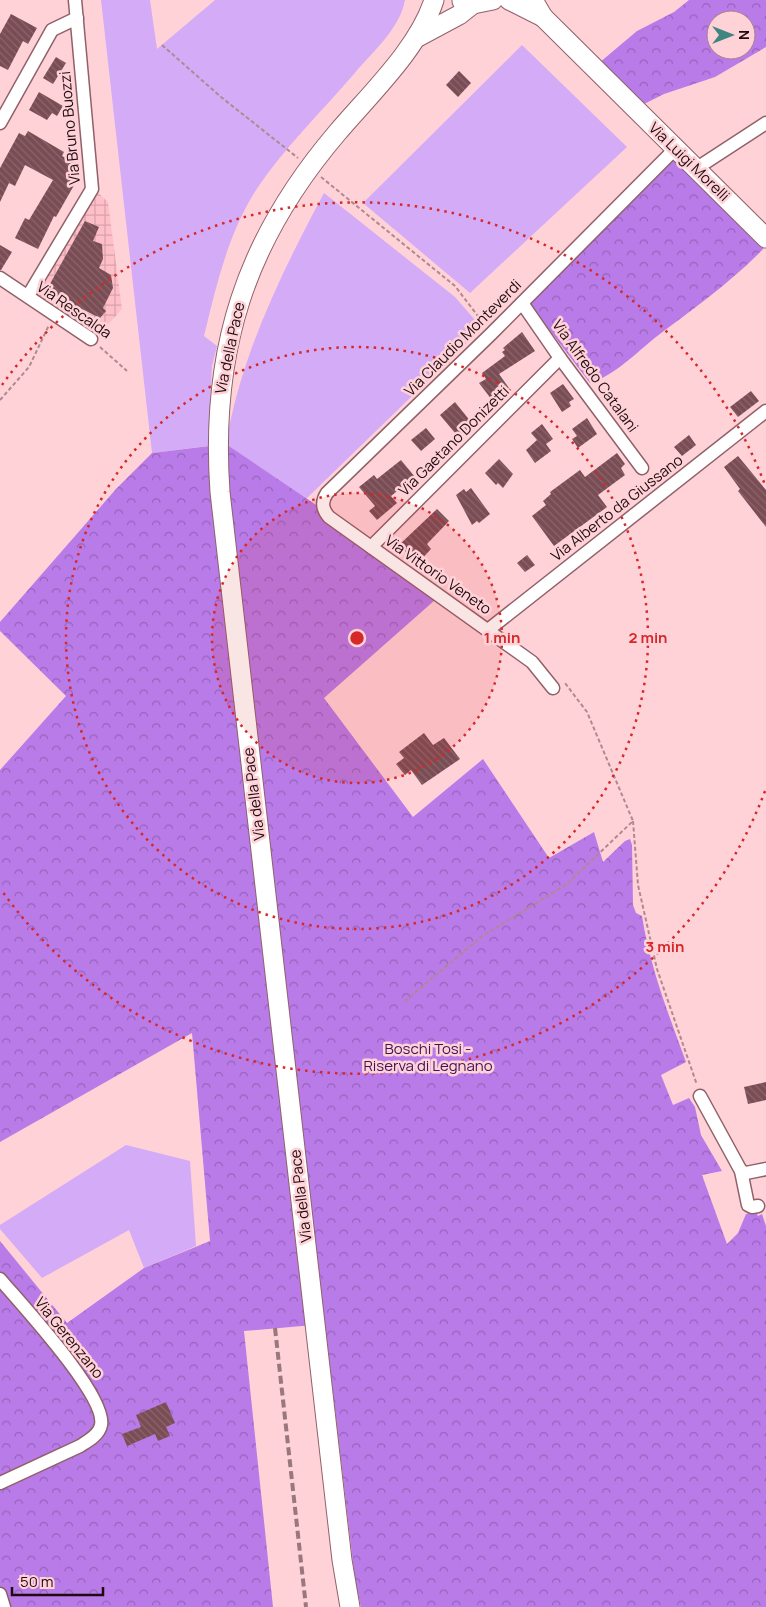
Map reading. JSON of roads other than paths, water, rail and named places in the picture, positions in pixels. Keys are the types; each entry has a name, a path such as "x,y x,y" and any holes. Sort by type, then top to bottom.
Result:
{"main road":[{"name":"Via della Pace","path":"350,1607 342,1560 218,461 219,399 223,368 233,323 245,284 268,232 309,167 418,37 434,0"},
{"path":"467,2 493,0"},
{"path":"509,0 543,17"},
{"path":"533,0 543,17"},
{"name":"Via della Pace","path":"418,37 459,15 467,2"},
{"name":"Via Luigi Morelli","path":"543,17 674,149 697,168 766,238"}],"street":[{"name":"Via Bruno Buozzi","path":"28,296 92,189 75,0"},
{"path":"0,122 52,30 77,18"},
{"path":"697,168 766,122"},
{"name":"Via Claudio Monteverdi","path":"371,547 325,513 323,508 324,498 491,334 674,149"},
{"name":"Via Rescalda","path":"0,278 91,339"},
{"name":"Via Alfredo Catalani","path":"522,303 560,358 642,468"},
{"name":"Via Gaetano Donizetti","path":"371,547 560,358"},
{"name":"Via Alberto da Giussano","path":"488,630 766,411"},
{"name":"Via Vittorio Veneto","path":"371,547 532,662 557,684"},
{"path":"700,1096 741,1171 748,1205 752,1207 758,1206"},
{"path":"741,1171 746,1173 766,1169"},
{"name":"Via Gerenzano","path":"0,1279 88,1386 98,1408 101,1425 91,1439 80,1446 0,1483"},
{"path":"0,1594 4,1607"}],"railway":[{"path":"275,1328 306,1607"}],"park label":[{"name":"Boschi Tosi - Riserva di Legnano","path":"428,1058"}]}
